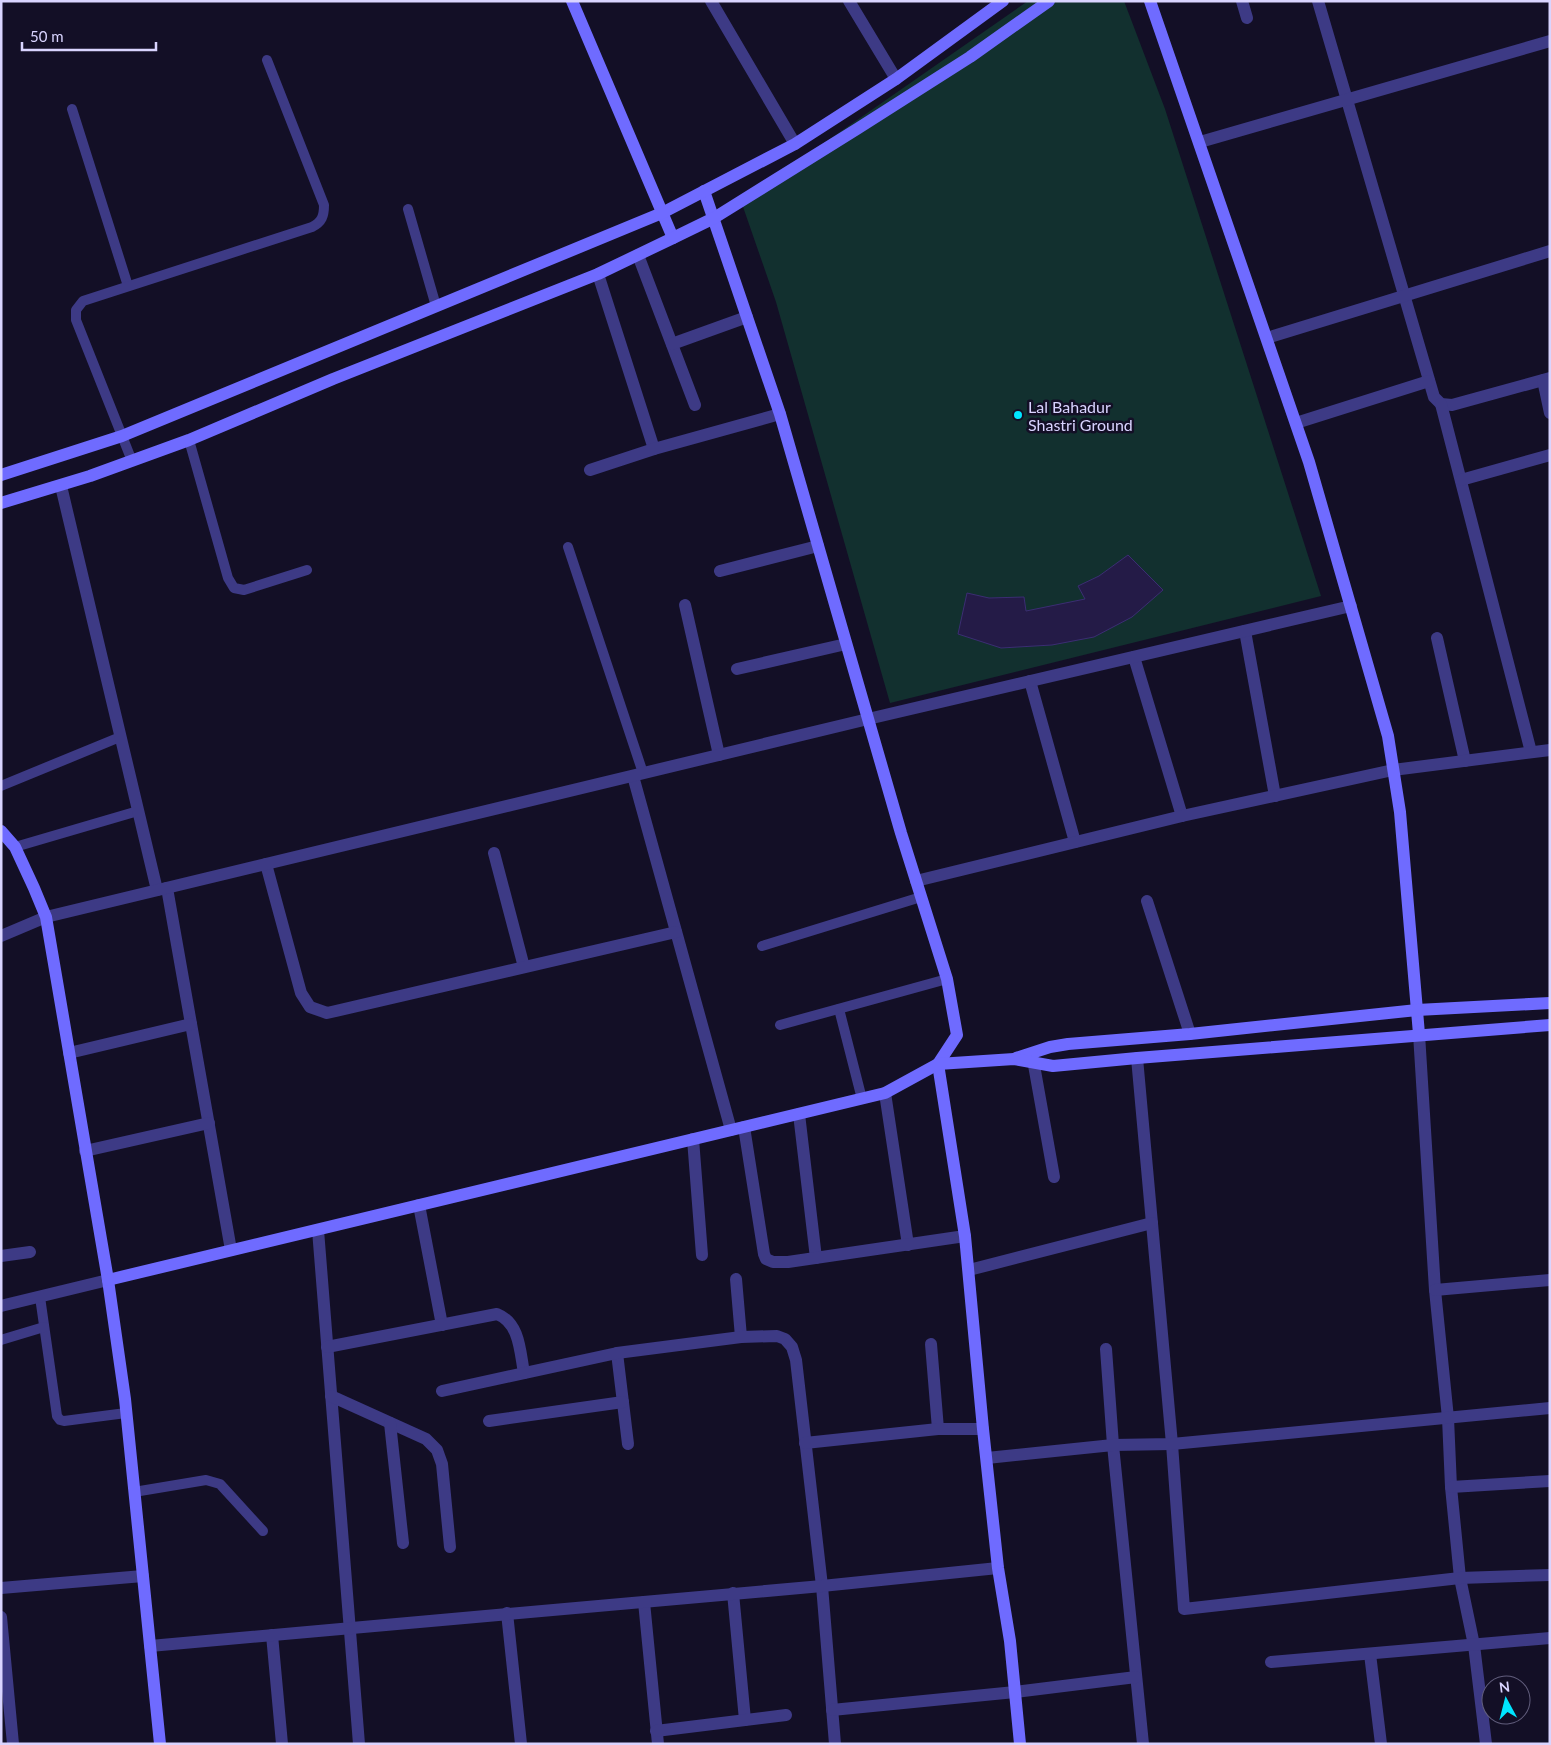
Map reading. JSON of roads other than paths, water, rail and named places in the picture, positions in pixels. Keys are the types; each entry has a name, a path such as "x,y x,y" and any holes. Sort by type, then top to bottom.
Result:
{"street":[{"path":"572,1 673,238"},
{"path":"711,1 795,144"},
{"path":"849,1 896,79"},
{"path":"1,475 122,436 662,213 795,144 896,79 1003,1"},
{"path":"1,503 61,486 189,440 334,379 598,274 638,255 714,218 962,62 1049,1"},
{"path":"1150,1 1309,462 1388,736 1400,812 1417,1010 1436,1290 1448,1418 1451,1487 1460,1578 1474,1645 1486,1744"},
{"path":"1242,1 1247,18"},
{"path":"1318,1 1434,398 1441,404 1531,752"},
{"path":"1200,142 1550,41"},
{"path":"704,191 780,414 916,882 947,979 957,1035 938,1064 965,1236 982,1429 987,1458 998,1568 1010,1641 1020,1744"},
{"path":"1267,338 1550,252"},
{"path":"638,255 695,405"},
{"path":"598,274 654,449"},
{"path":"672,344 747,317"},
{"path":"1441,404 1452,405 1546,379 1550,413"},
{"path":"1296,423 1429,381"},
{"path":"590,470 654,449 780,414"},
{"path":"1461,480 1550,455"},
{"path":"61,486 138,811 162,889 191,1024 231,1250"},
{"path":"720,571 818,546"},
{"path":"684,605 719,755"},
{"path":"1,936 46,917 868,719 1351,606"},
{"path":"1245,631 1275,796"},
{"path":"1437,638 1465,761"},
{"path":"737,669 846,644"},
{"path":"1134,656 1182,816"},
{"path":"1030,681 1075,842"},
{"path":"916,882 1182,816 1393,770 1550,750"},
{"path":"638,774 676,932 737,1129 766,1259 773,1262 788,1262 965,1236"},
{"path":"1,830 15,847 46,917 108,1280 126,1413 160,1744"},
{"path":"494,854 524,967"},
{"path":"266,864 301,993 310,1007 327,1013 676,932"},
{"path":"1147,901 1190,1034"},
{"path":"1033,1058 1050,1047 1068,1044 1190,1034 1417,1010 1550,1003"},
{"path":"69,1053 191,1024"},
{"path":"1,1306 862,1099 884,1093 938,1064 1033,1058 1053,1066 1419,1034 1550,1025"},
{"path":"1033,1058 1054,1177"},
{"path":"1136,1058 1172,1444 1184,1609 1460,1578 1550,1575"},
{"path":"884,1093 908,1245"},
{"path":"799,1114 816,1258"},
{"path":"85,1151 209,1123"},
{"path":"693,1139 702,1255"},
{"path":"419,1205 442,1325"},
{"path":"969,1270 1152,1223"},
{"path":"318,1230 359,1744"},
{"path":"1,1256 30,1252"},
{"path":"736,1279 741,1337"},
{"path":"1436,1290 1550,1280"},
{"path":"327,1347 497,1314 506,1318 512,1324 517,1336 524,1373"},
{"path":"442,1391 617,1353 741,1337 777,1336 786,1339 792,1347 796,1360 822,1586 835,1744"},
{"path":"931,1344 938,1429"},
{"path":"1106,1349 1113,1445 1143,1744"},
{"path":"617,1353 628,1444"},
{"path":"331,1396 426,1439 437,1450 442,1464 450,1547"},
{"path":"489,1421 623,1402"},
{"path":"987,1458 1113,1445 1172,1444 1550,1408"},
{"path":"390,1423 403,1543"},
{"path":"805,1443 938,1429 982,1429"},
{"path":"1451,1487 1550,1481"},
{"path":"150,1646 822,1586 998,1568"},
{"path":"1,1588 143,1576"},
{"path":"733,1593 745,1720"},
{"path":"644,1602 657,1738 745,1720 786,1715"},
{"path":"508,1614 521,1744"},
{"path":"1,1618 4,1670 13,1744"},
{"path":"272,1635 282,1744"},
{"path":"1271,1662 1550,1638"},
{"path":"1370,1654 1381,1744"},
{"path":"832,1710 1015,1692 1136,1677"}],"lane":[{"path":"132,461 76,320 76,310 83,301 312,227 320,223 324,214 324,205 267,60"},
{"path":"72,109 128,286"},
{"path":"408,209 436,306"},
{"path":"189,440 228,578 234,588 250,589 307,570"},
{"path":"568,547 638,774"},
{"path":"1,786 120,737"},
{"path":"15,847 138,811"},
{"path":"762,946 921,897"},
{"path":"780,1025 947,979"},
{"path":"839,1009 862,1099"},
{"path":"40,1297 57,1416 64,1422 126,1413"},
{"path":"1,1340 44,1327"},
{"path":"134,1492 206,1480 220,1484 263,1531"}],"place":[{"name":"Lal Bahadur Shastri Ground","path":"1018,415"}]}
